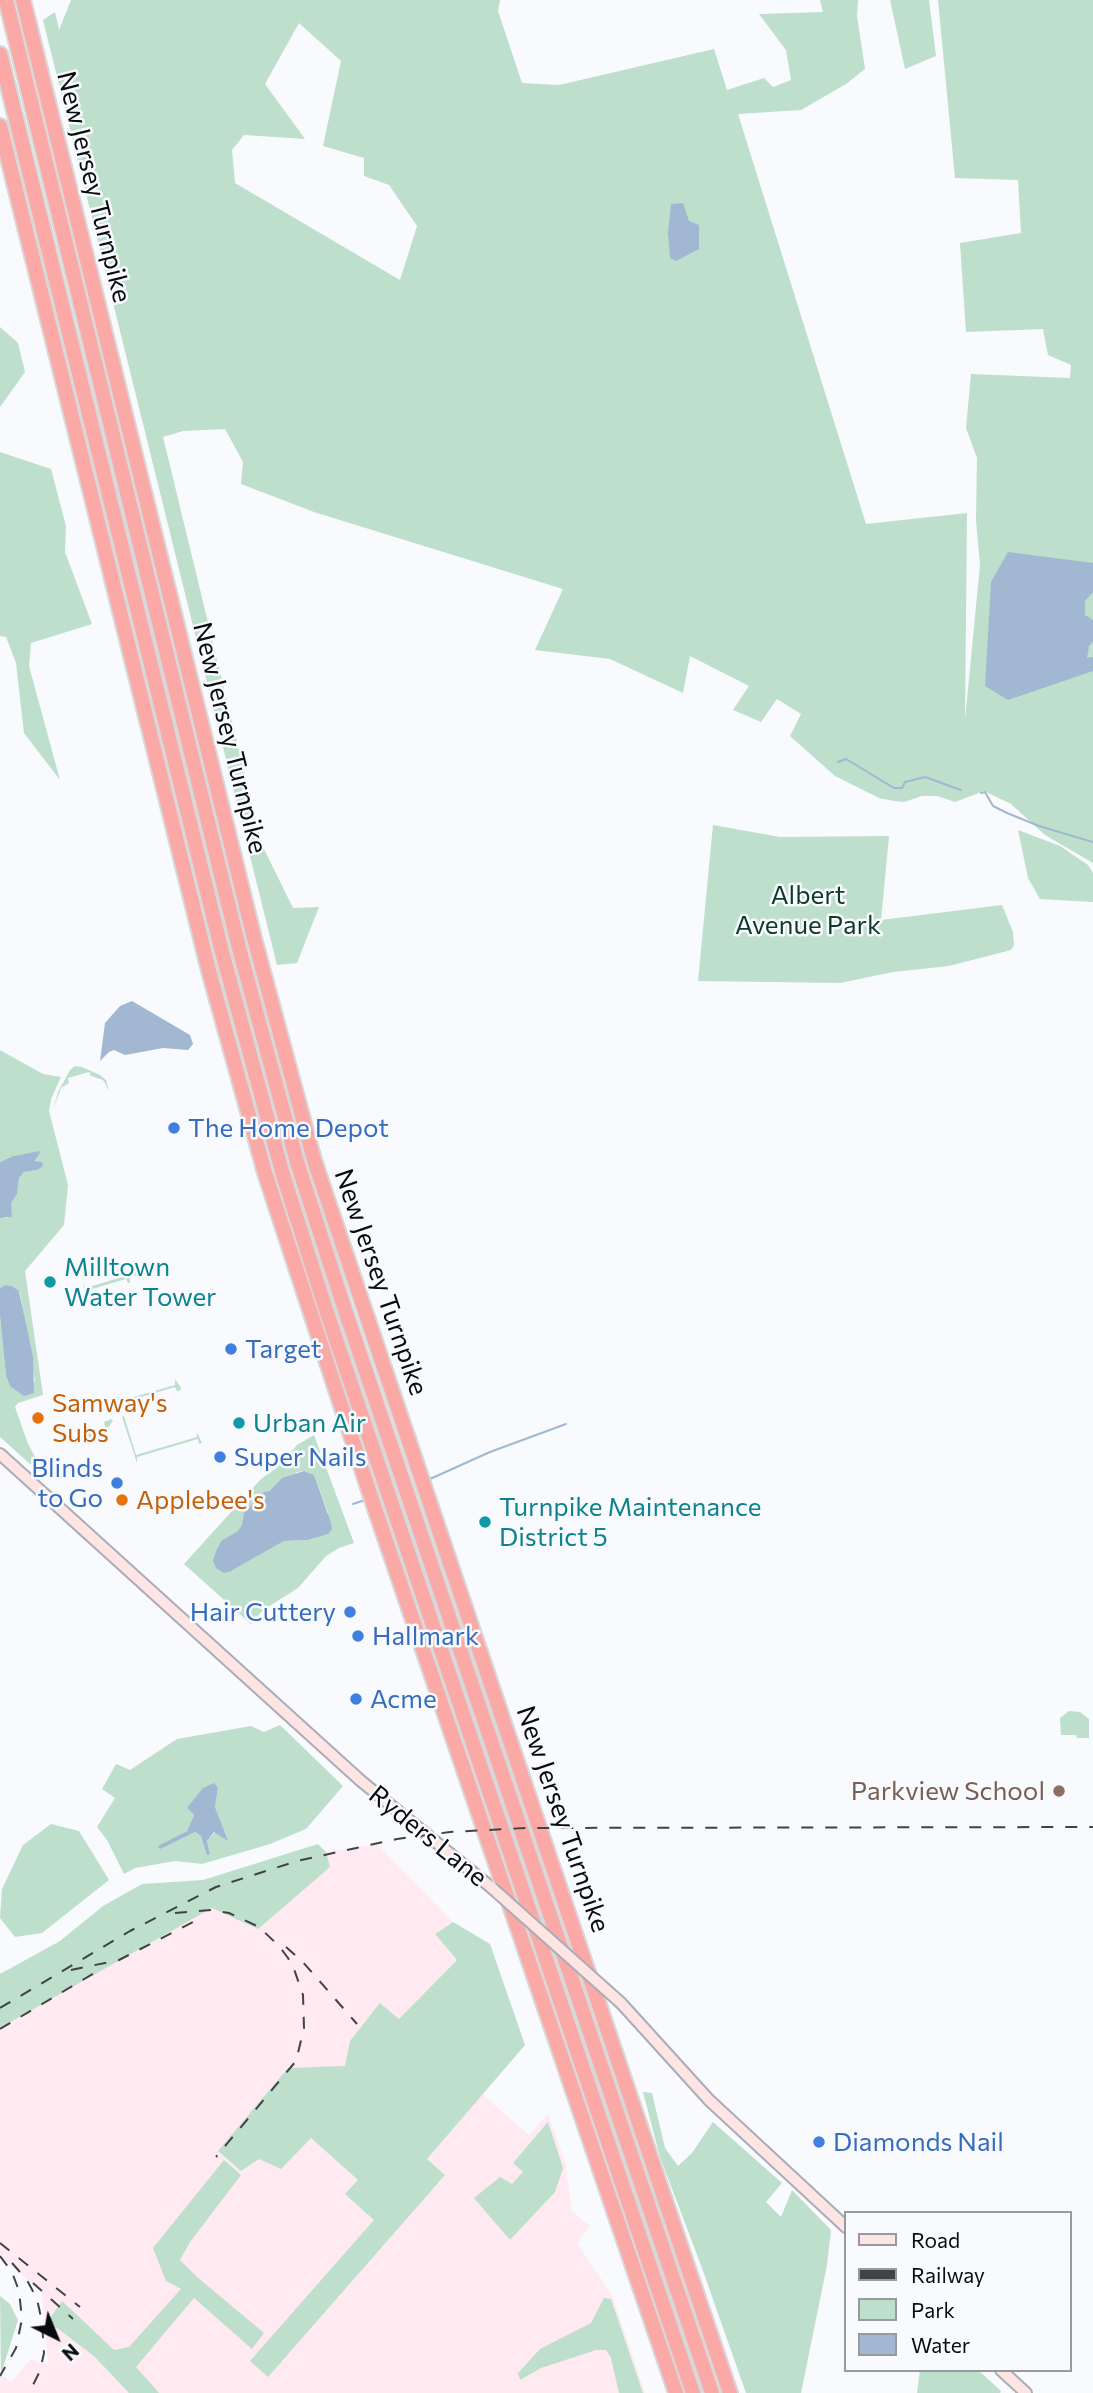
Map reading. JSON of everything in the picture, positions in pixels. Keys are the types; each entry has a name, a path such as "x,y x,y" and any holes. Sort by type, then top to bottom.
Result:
{"highway":[{"name":"New Jersey Turnpike","path":"6,0 242,960 297,1161 712,2393"},
{"name":"New Jersey Turnpike","path":"23,0 294,1090 336,1229 730,2393"},
{"path":"0,54 231,989 283,1175 331,1325 693,2393"},
{"path":"0,126 227,1038 275,1207 676,2393"}],"main road":[{"name":"Ryders Lane","path":"0,1454 361,1781 492,1888 621,2003 709,2100 844,2225"},
{"path":"1003,2372 1026,2393"}],"shaded area":[{"path":"377,1844 453,1922 435,1934 457,1960 399,2019 381,2004 350,2041 345,2066 327,2068 219,2151 241,2171 259,2159 311,2138 358,2180 374,2220 268,2376 445,2175 427,2159 482,2094 529,2135 548,2114 565,2162 572,2211 590,2226 577,2243 612,2295 645,2393 0,2393 0,2373 11,2382 31,2359 48,2364 42,2292 0,2256 0,2028 212,1908 330,1867 326,1852"}],"green space":[{"path":"71,0 500,0 498,11 522,83 559,85 714,49 727,90 764,78 773,87 791,80 786,50 759,14 823,12 820,0 858,0 857,16 865,69 846,84 801,110 738,114 866,524 967,513 965,720 980,565 976,520 977,458 966,428 971,374 1070,378 1071,365 1048,355 1043,329 966,332 960,243 1021,233 1018,180 955,178 938,0 1093,0 1093,863 1045,835 1011,804 984,791 955,802 937,796 922,796 904,802 894,801 879,798 835,776 790,736 801,714 777,699 761,722 733,710 749,686 690,656 683,693 610,659 535,650 563,589 314,512 241,484 243,462 225,429 183,431 163,437 262,845 293,908 319,907 297,963 277,965 43,20 55,12 59,30","holes":["299,23 341,61 323,146 364,158 364,176 389,185 417,226 400,280 235,183 232,150 244,135 305,139 265,84"]},
{"path":"890,0 929,0 936,56 905,69"},
{"path":"0,327 18,343 25,372 0,407"},
{"path":"0,452 51,469 66,526 65,552 92,624 31,643 29,666 60,780 24,733 16,663 6,637 0,636"},
{"name":"Albert Avenue Park","path":"713,825 780,837 889,836 881,920 1002,905 1013,932 1014,945 1011,950 949,966 893,972 840,983 698,981"},
{"path":"1018,830 1060,846 1088,865 1093,873 1093,902 1040,899 1028,878"},
{"path":"0,1050 43,1074 61,1077 51,1099 49,1111 68,1185 64,1225 25,1271 43,1395 18,1403 15,1407 28,1444 38,1462 35,1465 30,1464 0,1437 0,1316 6,1376 10,1386 35,1382 20,1292 12,1286 5,1285 0,1288 0,1218 8,1218 10,1203 17,1194 19,1178 24,1172 37,1170 35,1162 40,1152 13,1156 0,1162"},
{"path":"75,1066 100,1075 106,1080 109,1091 103,1080 91,1076 89,1072 68,1078 69,1083 61,1088 54,1107 58,1092"},
{"path":"161,1265 162,1267 130,1277 130,1283 126,1279 92,1289 90,1295 88,1290 86,1294 83,1283 86,1288"},
{"path":"175,1379 180,1391 175,1387 121,1403 120,1408 117,1396 120,1401 175,1385"},
{"path":"124,1416 136,1455 197,1437 197,1432 202,1443 199,1444 198,1439 137,1457 137,1463 122,1417"},
{"path":"111,1419 113,1421 107,1429 87,1440 74,1431 79,1429 81,1434 105,1427 104,1422"},
{"path":"314,1435 354,1543 326,1556 298,1588 263,1610 251,1624 184,1564 261,1479 278,1467 297,1445","holes":["304,1471 314,1475 328,1513 307,1540 284,1541 231,1571 213,1560 222,1540 238,1531 297,1472"]},
{"path":"1069,1711 1080,1712 1089,1719 1089,1738 1061,1735 1060,1718"},
{"path":"280,1725 343,1786 306,1829 270,1844 202,1864 175,1861 135,1868 124,1874 107,1840 97,1827 115,1798 102,1789 116,1764 130,1770 177,1739 251,1726 264,1732","holes":["218,1788 215,1807 227,1840 215,1832 207,1841 210,1854 201,1836 195,1832 160,1848 159,1846 187,1831 194,1815 187,1808"]},
{"path":"51,1824 79,1831 109,1880 42,1933 15,1937 0,1918 2,1889 23,1845"},
{"path":"318,1844 326,1852 330,1867 258,1929 212,1908 0,2028 0,1974 60,1941 103,1906 142,1884 203,1880"},
{"path":"453,1922 490,1944 525,2045 427,2159 445,2175 268,2377 250,2361 374,2220 345,2194 358,2180 311,2138 281,2169 259,2159 241,2171 218,2151 288,2068 345,2066 350,2041 380,2003 399,2019 457,1960 435,1934"},
{"path":"643,2092 652,2093 665,2148 678,2166 692,2153 713,2122 782,2183 766,2202 781,2217 792,2190 831,2230 827,2265 801,2393 746,2393 660,2157"},
{"path":"548,2122 563,2168 555,2192 510,2240 474,2198 500,2177 512,2184 523,2172 513,2163"},
{"path":"224,2160 241,2175 190,2242 180,2260 264,2333 252,2349 194,2298 136,2367 159,2393 129,2393 94,2356 48,2321 62,2301 114,2350 129,2347 181,2289 166,2281 153,2248"},
{"path":"0,2296 10,2304 18,2320 1,2374"},
{"path":"604,2298 611,2299 643,2393 619,2393 611,2358 606,2350 596,2350 541,2368 520,2380 518,2373 540,2349 591,2323"},
{"path":"920,2372 980,2372 1001,2391 1000,2393 917,2393"}],"water":[{"path":"683,203 689,221 699,225 699,249 676,261 670,258 668,232 671,204"},
{"path":"1008,552 1093,563 1093,592 1085,601 1085,615 1093,620 1093,642 1089,646 1087,658 1093,657 1093,671 1008,700 985,686 991,582"},
{"path":"132,1001 190,1035 193,1044 188,1050 163,1048 125,1055 114,1050 100,1061 105,1023 120,1006"},
{"path":"41,1151 35,1161 42,1162 43,1166 24,1172 19,1178 17,1194 11,1203 12,1217 0,1218 0,1162 13,1156"},
{"path":"5,1285 19,1291 33,1357 34,1393 24,1396 10,1386 6,1376 0,1316 0,1288"},
{"path":"304,1471 314,1475 331,1523 332,1529 328,1534 307,1540 284,1541 231,1571 224,1573 216,1568 213,1560 217,1549 222,1540 238,1531 244,1513 282,1478"},
{"path":"214,1783 218,1788 215,1807 228,1841 214,1832 207,1841 210,1854 207,1855 201,1836 195,1832 160,1849 158,1846 187,1831 194,1815 187,1808 203,1788"}],"waterway":[{"path":"838,762 846,759 894,788 902,788 905,782 925,777 961,790"},
{"path":"981,793 985,792 993,806 1007,813 1093,842"},
{"path":"430,1479 490,1452 566,1424"},
{"path":"353,1504 365,1500"}],"railway":[{"path":"0,2008 130,1931 216,1887 297,1861 397,1839 450,1832 525,1828 1093,1827"},
{"path":"175,1913 212,1910 229,1913 259,1927 288,1958 303,1995 304,2028 296,2061 216,2157"},
{"path":"71,1970 119,1960 193,1922"},
{"path":"286,1947 302,1961 357,2024"},
{"path":"0,2029 96,1972"},
{"path":"0,2243 80,2307"},
{"path":"0,2256 12,2272 19,2291 22,2319 16,2348 0,2376"},
{"path":"12,2263 27,2280 37,2299 42,2322 44,2353 40,2371 29,2393"},
{"path":"33,2283 73,2319"}],"place":[{"name":"The Home Depot","path":"174,1128"},
{"name":"Milltown Water Tower","path":"50,1282"},
{"name":"Target","path":"231,1349"},
{"name":"Samway's Subs","path":"38,1418"},
{"name":"Urban Air","path":"239,1423"},
{"name":"Super Nails","path":"220,1457"},
{"name":"Blinds to Go","path":"117,1483"},
{"name":"Applebee's","path":"122,1500"},
{"name":"Turnpike Maintenance District 5","path":"485,1522"},
{"name":"Hair Cuttery","path":"350,1612"},
{"name":"Hallmark","path":"358,1636"},
{"name":"Acme","path":"356,1699"},
{"name":"Parkview School","path":"1059,1791"},
{"name":"Diamonds Nail","path":"819,2142"}]}
